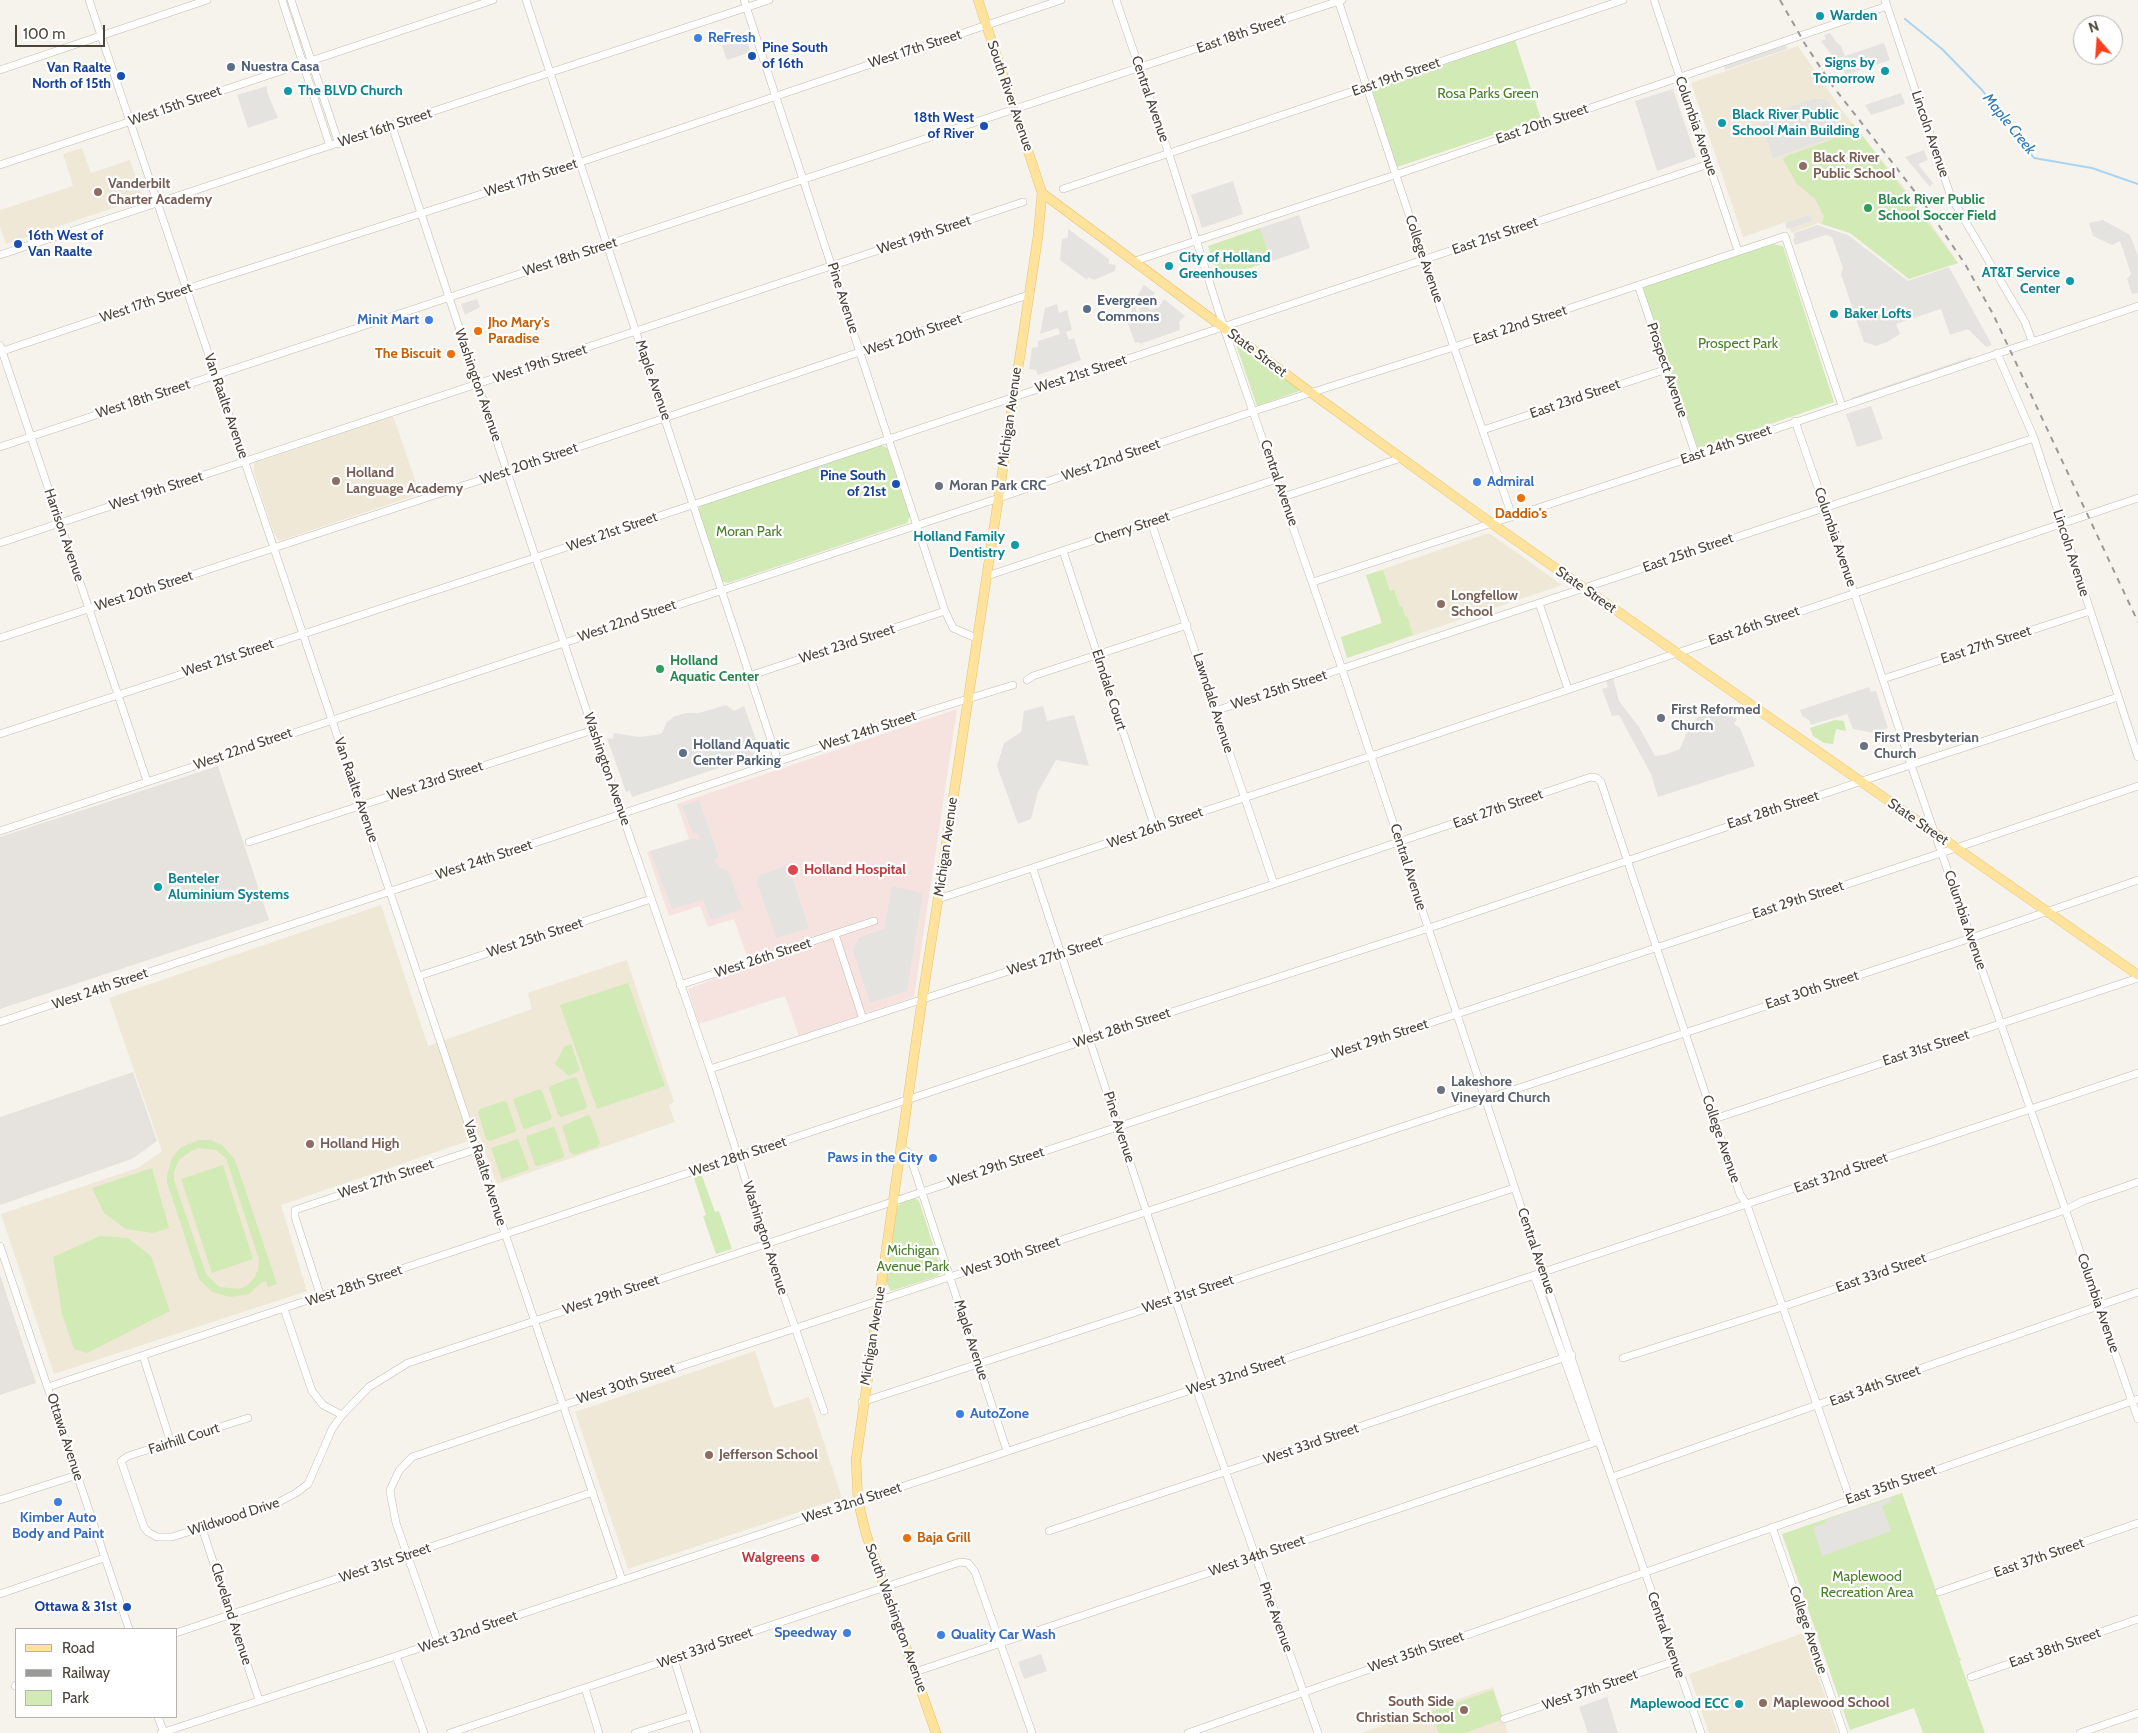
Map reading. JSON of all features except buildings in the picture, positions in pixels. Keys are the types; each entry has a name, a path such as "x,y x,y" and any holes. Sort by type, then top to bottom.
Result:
{"main road":[{"name":"South River Avenue","path":"978,0 1042,193"},
{"name":"State Street","path":"1042,193 1310,392 1491,523 2138,976"},
{"name":"Michigan Avenue","path":"858,1502 856,1460 862,1402 879,1300 976,638 999,498 1038,236 1042,193"},
{"name":"South Washington Avenue","path":"858,1502 866,1534 936,1733"}],"street":[{"name":"Van Raalte Avenue","path":"89,0 594,1492 622,1580"},
{"path":"0,70 207,0"},
{"path":"282,0 330,146"},
{"path":"291,0 339,144"},
{"name":"West 15th Street","path":"0,165 493,0"},
{"name":"Maple Avenue","path":"526,0 778,761"},
{"name":"West 16th Street","path":"0,255 550,74 745,4 769,0"},
{"name":"West 17th Street","path":"1,349 580,162 1061,0"},
{"name":"Central Avenue","path":"1116,0 1169,154 1224,328 1313,582 1514,1188 1572,1355 1597,1442"},
{"name":"East 18th Street","path":"1140,68 1340,0"},
{"name":"College Avenue","path":"1340,0 1366,88 1512,516"},
{"name":"East 19th Street","path":"1169,154 1624,0"},
{"name":"Columbia Avenue","path":"1654,0 1738,251"},
{"name":"East 20th Street","path":"1196,241 1679,77 1886,3"},
{"name":"Lincoln Avenue","path":"1886,3 1951,197 2025,322 2032,341"},
{"name":"Pine Avenue","path":"745,4 945,611 953,628 976,638"},
{"name":"West 18th Street","path":"0,447 1140,68"},
{"name":"Washington Avenue","path":"392,126 593,730 710,1070 766,1244 824,1411"},
{"path":"1063,189 1169,154"},
{"name":"East 21st Street","path":"1224,328 1709,164"},
{"name":"West 19th Street","path":"0,543 1023,202"},
{"name":"East 22nd Street","path":"1254,411 1454,347 1784,236 1842,406"},
{"path":"1135,261 1196,241"},
{"name":"Prospect Avenue","path":"1638,285 1696,456"},
{"name":"West 20th Street","path":"0,638 508,471 1028,295"},
{"name":"East 24th Street","path":"1313,582 1696,456 2138,306"},
{"name":"West 21st Street","path":"0,734 537,557 1013,396 1224,328"},
{"name":"Harrison Avenue","path":"1,349 147,781"},
{"name":"Lincoln Avenue","path":"1997,353 2034,438 2138,757"},
{"name":"East 23rd Street","path":"1483,430 1667,369"},
{"name":"West 22nd Street","path":"0,831 565,643 721,589 999,498 1254,411"},
{"name":"Columbia Avenue","path":"1795,421 2000,1023 2099,1306 2135,1400 2138,1419"},
{"name":"East 25th Street","path":"1342,669 2034,438"},
{"path":"1283,497 1401,458"},
{"name":"Cherry Street","path":"987,576 1277,479"},
{"name":"East 26th Street","path":"1371,756 2138,498"},
{"name":"Lawndale Avenue","path":"1151,522 1274,884"},
{"name":"Elmdale Court","path":"1063,551 1155,828"},
{"path":"1539,603 1568,689"},
{"name":"West 23rd Street","path":"749,676 945,611"},
{"name":"East 27th Street","path":"1883,679 2090,611"},
{"path":"1027,680 1033,676 1187,625"},
{"name":"West 25th Street","path":"1215,711 1342,669"},
{"name":"West 24th Street","path":"0,1022 778,761 1013,685"},
{"name":"East 28th Street","path":"1428,928 1627,859 2118,697"},
{"name":"West 23rd Street","path":"249,842 593,730"},
{"name":"West 26th Street","path":"938,899 1371,756"},
{"name":"East 27th Street","path":"1400,842 1591,777 1597,778"},
{"name":"College Avenue","path":"1597,778 1601,782 1740,1194 1747,1205 1850,1499"},
{"name":"East 29th Street","path":"1456,1013 1942,853 2138,786"},
{"name":"West 27th Street","path":"710,1070 1400,842"},
{"name":"Pine Avenue","path":"1033,869 1204,1386"},
{"name":"East 30th Street","path":"1486,1099 1971,938 2138,880"},
{"name":"West 25th Street","path":"419,976 651,899"},
{"name":"West 26th Street","path":"680,985 874,921"},
{"name":"West 28th Street","path":"48,1387 1089,1039 1428,928"},
{"path":"835,934 863,1020"},
{"name":"East 31st Street","path":"1714,1119 2138,976"},
{"name":"West 29th Street","path":"535,1320 1456,1013"},
{"name":"East 32nd Street","path":"1544,1272 2138,1073"},
{"name":"West 30th Street","path":"408,1555 396,1523 390,1490 399,1471 412,1457 1486,1099"},
{"name":"Maple Avenue","path":"901,1148 909,1153 1007,1451"},
{"name":"West 27th Street","path":"321,1297 295,1217 295,1210 477,1149"},
{"name":"East 33rd Street","path":"1623,1358 1782,1307 2065,1210 2083,1201 2138,1182"},
{"name":"West 31st Street","path":"862,1402 1514,1188"},
{"name":"Ottawa Avenue","path":"0,1246 129,1628"},
{"name":"West 32nd Street","path":"163,1733 1544,1272"},
{"name":"Central Avenue","path":"1534,1275 1564,1358 1612,1477 1701,1733"},
{"name":"East 34th Street","path":"1612,1477 2138,1292"},
{"path":"284,1309 312,1390 323,1405 342,1415"},
{"name":"Wildwood Drive","path":"121,1461 144,1528 157,1537 172,1537 285,1500 308,1484 332,1429 342,1415 370,1387 408,1363 535,1320"},
{"name":"West 33rd Street","path":"1048,1531 1572,1355"},
{"path":"143,1356 171,1443"},
{"name":"Pine Avenue","path":"1196,1388 1318,1733"},
{"name":"East 35th Street","path":"1644,1571 2135,1400"},
{"name":"Fairhill Court","path":"121,1461 128,1456 248,1418"},
{"name":"West 34th Street","path":"915,1672 1597,1442"},
{"path":"0,1500 77,1475"},
{"name":"West 31st Street","path":"178,1632 594,1492"},
{"name":"East 37th Street","path":"1940,1592 2138,1523"},
{"name":"College Avenue","path":"1772,1527 1844,1733"},
{"name":"Cleveland Avenue","path":"202,1528 259,1700"},
{"path":"408,1555 438,1642"},
{"path":"0,1594 104,1558"},
{"name":"West 33rd Street","path":"450,1733 960,1562 968,1563 975,1572 1000,1644"},
{"name":"West 35th Street","path":"1188,1733 1644,1571"},
{"name":"East 38th Street","path":"1971,1677 2138,1619"},
{"path":"1000,1644 1032,1733"},
{"path":"396,1656 424,1733"},
{"path":"674,1659 690,1716 697,1733"},
{"name":"West 37th Street","path":"1504,1719 1675,1661"},
{"path":"585,1688 599,1733"},
{"path":"2080,1733 2138,1713"},
{"path":"634,1733 690,1716"},
{"path":"158,1718 163,1733"}],"shaded area":[{"path":"1830,33 1841,46 1845,56 1884,43 1890,60 1846,75 1821,41 1826,39 1824,35"},
{"path":"745,36 751,52 727,60 722,46"},
{"path":"1786,45 1787,49 1725,70 1724,65"},
{"name":"Black River Public School","path":"1798,46 1841,109 1921,209 1958,263 1909,279 1850,233 1818,223 1792,233 1786,222 1743,237 1691,83"},
{"path":"267,86 267,92 278,118 248,128 237,95"},
{"path":"1673,89 1696,157 1657,171 1635,101"},
{"path":"1901,93 1905,104 1871,115 1865,105"},
{"path":"1812,99 1823,99 1830,103 1837,126 1833,138 1773,158 1762,127 1763,119 1773,113"},
{"name":"Vanderbilt Charter Academy","path":"82,148 91,173 130,160 143,198 6,244 0,226 0,210 73,186 63,154"},
{"path":"1924,150 1928,160 1918,164 1933,183 1930,187 1905,157"},
{"path":"1233,181 1243,214 1202,228 1191,195"},
{"path":"1299,215 1310,248 1272,261 1260,228"},
{"path":"1810,215 1812,221 1787,229 1785,223"},
{"path":"2103,220 2130,235 2138,256 2138,293 2132,294 2127,279 2131,274 2120,241 2112,245 2093,236 2089,223"},
{"path":"1817,225 1848,235 1908,281 1949,267 1992,345 1986,347 1968,329 1950,335 1941,309 1896,324 1900,334 1887,342 1876,346 1864,342 1841,274 1843,268 1832,237 1826,235 1795,245 1794,233"},
{"path":"1068,229 1109,259 1109,264 1116,265 1115,271 1094,280 1088,277 1087,280 1060,260 1062,239 1068,237"},
{"path":"1144,285 1155,293 1145,305 1141,302 1137,306 1137,314 1140,313 1139,308 1148,305 1150,310 1159,307 1164,299 1185,316 1179,322 1180,330 1140,344 1139,342 1135,343 1127,321 1132,319 1131,306"},
{"path":"477,299 480,307 465,315 461,304"},
{"path":"1057,304 1059,313 1067,310 1072,330 1066,332 1069,340 1074,338 1081,360 1038,375 1036,370 1029,369 1032,348 1038,347 1038,341 1060,334 1058,328 1040,334 1045,308"},
{"path":"1971,357 1972,359 1851,400 1851,398"},
{"path":"1871,406 1883,439 1857,447 1846,414"},
{"name":"Holland Language Academy","path":"393,416 420,494 278,540 273,531 254,472 254,463"},
{"name":"Longfellow School","path":"1489,533 1562,585 1347,658 1341,637 1382,623 1366,575"},
{"path":"1613,678 1619,701 1639,727 1655,756 1680,749 1690,724 1701,715 1716,711 1724,712 1737,719 1734,724 1740,728 1755,766 1658,797 1651,774 1619,715 1612,716 1602,689 1608,687 1606,681"},
{"path":"1869,687 1871,692 1876,691 1888,728 1874,733 1853,729 1847,714 1811,725 1809,720 1802,716 1800,710"},
{"name":"Holland Aquatic Center Parking","path":"726,705 734,711 744,706 759,748 753,750 754,756 632,797 630,791 626,792 607,738 613,739 614,733 639,737 655,735 662,733 667,722 675,716 686,713 699,713"},
{"path":"1043,706 1047,721 1074,715 1089,766 1056,760 1038,792 1031,819 1018,824 997,766 1004,743 1021,732 1024,711"},
{"name":"Holland Hospital","path":"957,709 914,997 799,1036 785,996 699,1024 688,989 750,965 734,919 708,927 700,906 669,916 647,852 689,839 677,804"},
{"name":"Benteler Aluminium Systems","path":"218,766 269,920 0,1009 0,837"},
{"path":"699,800 719,857 714,860 720,868 726,870 730,875 742,909 711,920 703,900 672,909 650,851 696,838 697,841 700,840 698,833 693,834 682,806"},
{"path":"788,865 809,928 776,938 757,883 760,875"},
{"path":"892,886 923,893 907,991 870,1003 853,951 858,938 884,929"},
{"name":"Holland High","path":"381,905 428,1046 532,1009 528,993 627,960 674,1102 669,1105 675,1122 497,1184 480,1137 281,1205 307,1291 54,1374 1,1214 138,1168 162,1151 109,998"},
{"path":"133,1072 157,1141 132,1159 0,1205 0,1117"},
{"path":"0,1275 36,1383 0,1395"},
{"name":"Jefferson School","path":"755,1351 774,1408 809,1397 842,1498 628,1569 575,1412"},
{"path":"1890,1498 1892,1502 1882,1506 1891,1531 1822,1556 1813,1527 1826,1523 1825,1520"},
{"name":"Maplewood School","path":"1803,1633 1838,1733 1709,1733 1689,1674"},
{"path":"1041,1654 1047,1671 1024,1679 1018,1662"},
{"name":"South Side Christian School","path":"1493,1687 1508,1733 1361,1733"},
{"path":"1607,1697 1618,1733 1588,1733 1579,1707"}],"green space":[{"name":"Rosa Parks Green","path":"1515,40 1541,119 1397,167 1372,90"},
{"name":"Black River Public School Soccer Field","path":"1853,123 1958,263 1909,279 1850,233 1822,224 1824,216 1815,199 1796,183 1783,159 1786,156 1831,140"},
{"path":"1260,228 1272,261 1219,278 1208,246"},
{"name":"Prospect Park","path":"1774,244 1783,246 1834,402 1698,449 1642,286"},
{"path":"1234,339 1302,390 1257,406"},
{"name":"Moran Park","path":"881,445 887,448 910,516 907,523 728,583 722,581 698,511 700,505"},
{"path":"1383,570 1390,591 1394,590 1405,617 1407,616 1413,635 1347,658 1341,637 1382,623 1366,575"},
{"path":"1835,720 1844,721 1846,731 1836,729 1833,744 1824,743 1813,736 1810,728"},
{"path":"628,983 665,1086 597,1109 560,1005"},
{"path":"571,1044 580,1070 569,1076 555,1064 564,1047"},
{"path":"574,1077 577,1078 587,1106 585,1109 561,1117 558,1115 549,1088"},
{"path":"540,1089 552,1118 525,1129 513,1099"},
{"path":"504,1101 507,1103 516,1129 515,1132 490,1141 486,1139 478,1112 480,1109"},
{"path":"588,1115 600,1143 597,1147 574,1155 570,1152 562,1126"},
{"path":"553,1127 564,1155 563,1158 538,1166 535,1165 526,1138"},
{"path":"518,1139 529,1168 502,1179 491,1148"},
{"path":"199,1140 211,1140 222,1145 235,1160 277,1284 268,1287 266,1281 249,1294 230,1297 212,1292 199,1279 167,1182 172,1158 180,1148","holes":["199,1148 216,1150 226,1158 259,1259 255,1277 248,1285 240,1289 219,1287 206,1274 174,1180 174,1171 179,1160 191,1151"]},
{"path":"223,1165 253,1259 212,1273 181,1179"},
{"path":"152,1168 169,1228 153,1233 126,1229 104,1213 92,1188"},
{"path":"701,1173 715,1212 719,1211 732,1249 716,1254 703,1216 706,1215 693,1175"},
{"name":"Michigan Avenue Park","path":"915,1198 919,1201 942,1272 938,1276 891,1291 886,1282 897,1208 902,1201"},
{"path":"100,1236 128,1238 151,1256 170,1311 87,1353 74,1349 62,1314 53,1257"},
{"name":"Maplewood Recreation Area","path":"1902,1493 1961,1659 1960,1662 1985,1733 1923,1733 1914,1708 1850,1730 1782,1534"},
{"path":"1493,1690 1503,1719 1465,1733 1439,1733 1431,1712"}],"waterway":[{"name":"Maple Creek","path":"1905,19 1942,49 1982,90 2034,158 2092,168 2138,184"}],"railway":[{"path":"1780,0 1805,44 1832,85 1923,202 1965,264 1993,314 2138,622"}],"place":[{"name":"Warden","path":"1820,16"},
{"name":"ReFresh","path":"698,38"},
{"name":"Pine South of 16th","path":"752,56"},
{"name":"Nuestra Casa","path":"231,67"},
{"name":"Signs by Tomorrow","path":"1885,71"},
{"name":"Van Raalte North of 15th","path":"121,76"},
{"name":"The BLVD Church","path":"288,91"},
{"name":"Black River Public School Main Building","path":"1722,123"},
{"name":"18th West of River","path":"984,126"},
{"name":"Black River Public School","path":"1803,166"},
{"name":"Vanderbilt Charter Academy","path":"98,192"},
{"name":"Black River Public School Soccer Field","path":"1868,208"},
{"name":"16th West of Van Raalte","path":"18,244"},
{"name":"City of Holland Greenhouses","path":"1169,266"},
{"name":"AT&T Service Center","path":"2070,281"},
{"name":"Evergreen Commons","path":"1087,309"},
{"name":"Baker Lofts","path":"1834,314"},
{"name":"Minit Mart","path":"429,320"},
{"name":"Jho Mary's Paradise","path":"478,331"},
{"name":"The Biscuit","path":"451,354"},
{"name":"Holland Language Academy","path":"336,481"},
{"name":"Admiral","path":"1477,482"},
{"name":"Pine South of 21st","path":"896,484"},
{"name":"Moran Park CRC","path":"939,486"},
{"name":"Daddio's","path":"1521,498"},
{"name":"Holland Family Dentistry","path":"1015,545"},
{"name":"Longfellow School","path":"1441,604"},
{"name":"Holland Aquatic Center","path":"660,669"},
{"name":"First Reformed Church","path":"1661,718"},
{"name":"First Presbyterian Church","path":"1864,746"},
{"name":"Holland Aquatic Center Parking","path":"683,753"},
{"name":"Holland Hospital","path":"793,870"},
{"name":"Benteler Aluminium Systems","path":"158,887"},
{"name":"Lakeshore Vineyard Church","path":"1441,1090"},
{"name":"Holland High","path":"310,1144"},
{"name":"Paws in the City","path":"933,1158"},
{"name":"AutoZone","path":"960,1414"},
{"name":"Jefferson School","path":"709,1455"},
{"name":"Kimber Auto Body and Paint","path":"58,1502"},
{"name":"Baja Grill","path":"907,1538"},
{"name":"Walgreens","path":"815,1558"},
{"name":"Ottawa & 31st","path":"127,1607"},
{"name":"Speedway","path":"847,1633"},
{"name":"Quality Car Wash","path":"941,1635"},
{"name":"Maplewood School","path":"1763,1703"},
{"name":"Maplewood ECC","path":"1739,1704"},
{"name":"South Side Christian School","path":"1464,1710"}]}
